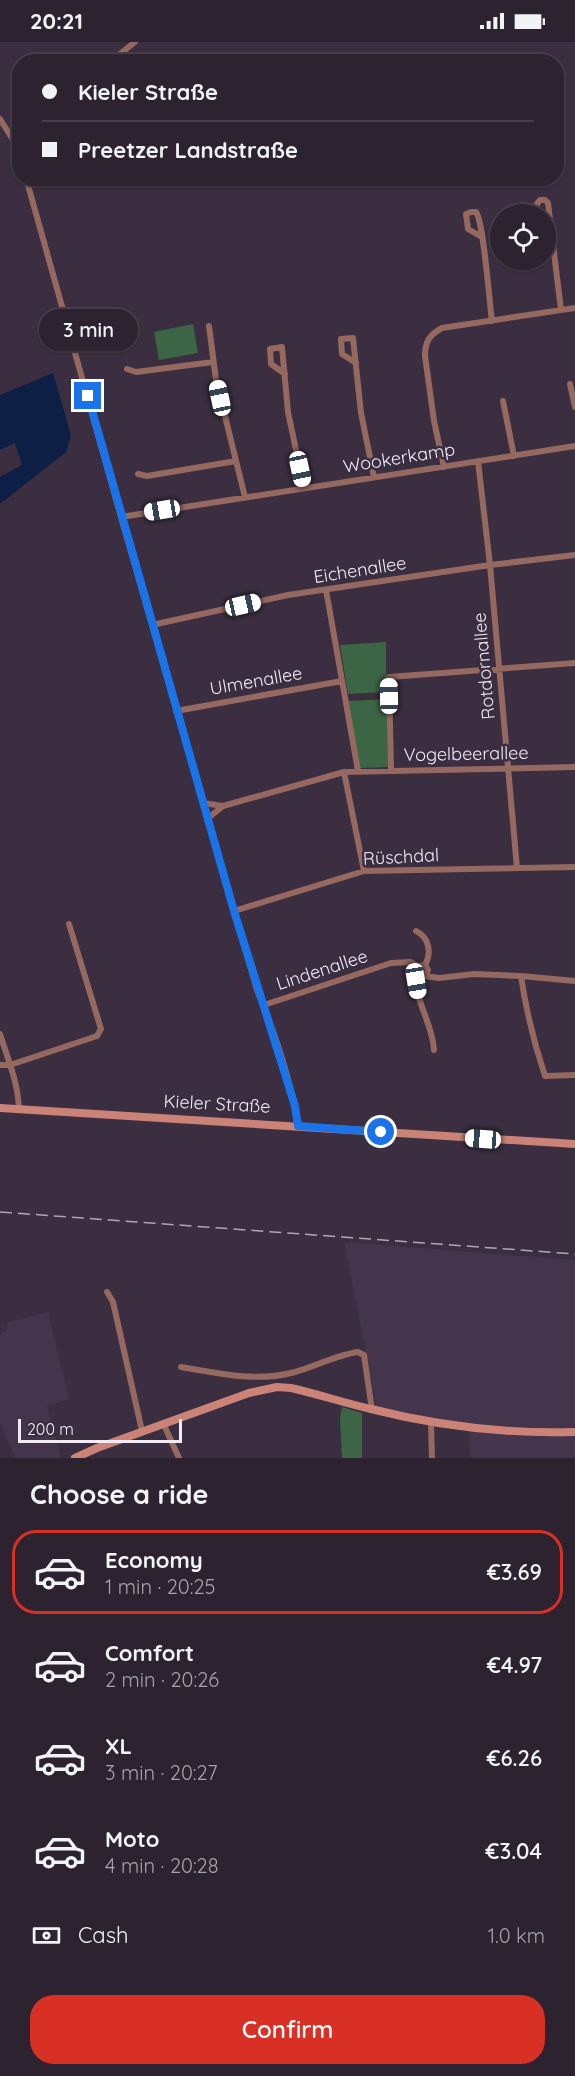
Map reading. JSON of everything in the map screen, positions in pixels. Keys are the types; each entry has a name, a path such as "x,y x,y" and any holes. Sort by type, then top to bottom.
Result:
{"main road":[{"name":"Kieler Straße","path":"0,1108 575,1144"},
{"path":"75,1458 142,1431 249,1393 277,1388 291,1388 372,1410 469,1428 575,1432"}],"street":[{"path":"120,54 135,42"},
{"path":"0,119 12,138"},
{"path":"28,186 176,711 234,911 295,1106 298,1126"},
{"path":"537,204 540,200 545,200 548,204"},
{"path":"482,237 492,321"},
{"path":"555,270 561,310"},
{"path":"444,467 434,421 425,348 427,341 435,332 450,327 575,308"},
{"path":"209,326 220,398 245,497"},
{"path":"127,369 136,372 213,362"},
{"path":"356,363 361,413 374,477"},
{"path":"285,374 288,412 304,488"},
{"path":"570,384 575,408"},
{"path":"503,401 514,456"},
{"name":"Wookerkamp","path":"121,517 575,446"},
{"path":"138,474 147,476 236,460"},
{"name":"Rotdornallee","path":"478,461 490,565 517,868"},
{"name":"Eichenallee","path":"152,626 288,595 490,565 575,555"},
{"path":"326,590 358,771"},
{"path":"391,770 389,677 575,663"},
{"name":"Ulmenallee","path":"176,711 342,681"},
{"name":"Vogelbeerallee","path":"223,806 344,772 575,767"},
{"path":"344,772 364,872"},
{"path":"203,803 223,806"},
{"path":"207,819 223,806"},
{"name":"Rüschdal","path":"234,911 364,872 575,867"},
{"path":"0,1065 10,1065 97,1036 101,1029 69,924"},
{"path":"416,931 423,934 426,940 429,959 416,970 418,975 416,981 418,995 434,1040 434,1050"},
{"name":"Lindenallee","path":"264,1005 390,963 411,962 422,966"},
{"path":"422,966 428,970 426,975"},
{"path":"418,975 439,978 474,974 573,980"},
{"path":"521,976 530,1027 545,1076 575,1075"},
{"path":"0,1034 15,1074 19,1109"},
{"path":"106,1292 113,1302 142,1431"},
{"path":"181,1367 270,1377 303,1370 358,1352 364,1355 372,1410"},
{"path":"431,1422 432,1458"},
{"path":"163,1424 179,1458"}],"shaded area":[{"path":"344,1242 575,1260 575,1458 470,1458 469,1423 431,1419 377,1408"},
{"path":"48,1312 69,1399 47,1406 61,1458 15,1458 0,1423 0,1335 6,1331 8,1322"}],"green space":[{"path":"193,324 198,353 159,360 154,332"},
{"path":"386,642 386,692 348,694 340,645"},
{"path":"387,699 388,767 360,768 348,701"},
{"path":"342,1407 362,1413 362,1458 342,1458 340,1419"}],"water":[{"path":"53,373 71,435 66,452 0,504 0,477 22,465 15,443 0,450 0,395"}],"railway":[{"path":"0,1212 575,1254"}],"route":[{"path":"88,396 257,990 267,1013 295,1106 298,1126 381,1132"}]}
